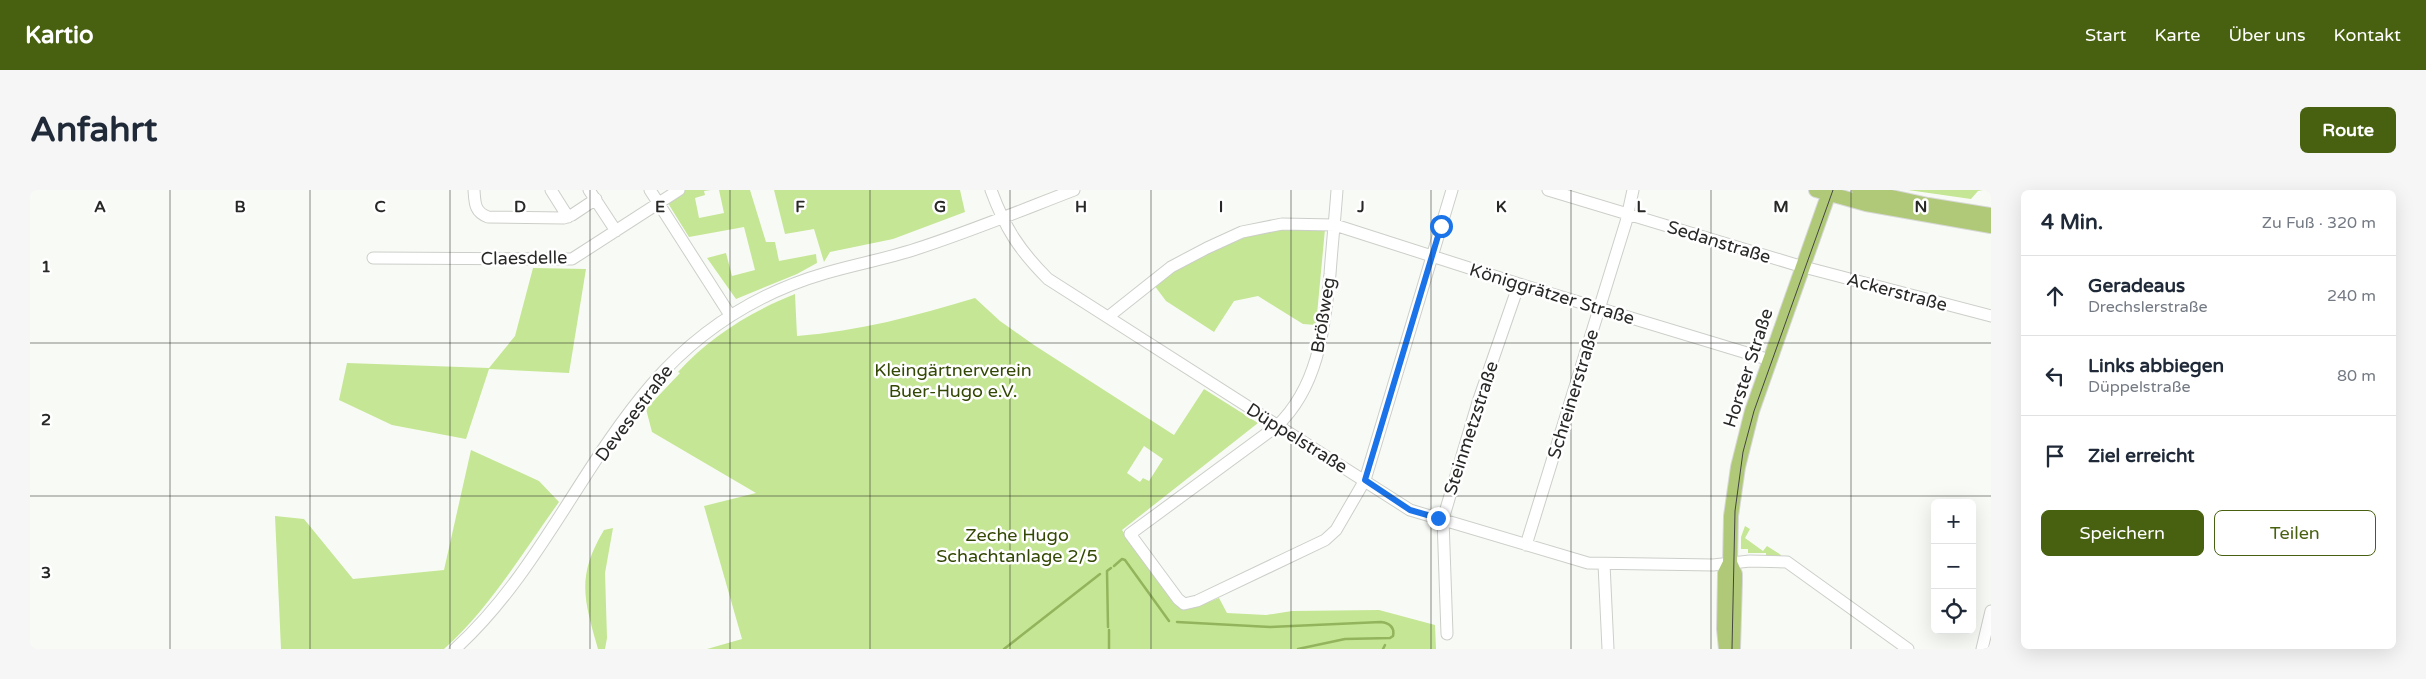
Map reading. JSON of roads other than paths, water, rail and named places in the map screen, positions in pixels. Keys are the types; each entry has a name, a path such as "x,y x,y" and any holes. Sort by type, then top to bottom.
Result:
{"main road":[{"path":"1859,190 1919,203 1991,215"},
{"path":"1825,192 1866,204 1991,226"},
{"name":"Horster Straße","path":"1726,649 1724,629 1725,573 1730,563 1731,516 1738,467 1748,426 1803,267 1825,192"},
{"name":"Horster Straße","path":"1730,563 1735,574 1732,649"}],"street":[{"path":"474,190 475,207 482,215 488,217 568,217 592,195 616,230"},
{"path":"551,190 568,217"},
{"path":"650,190 730,315"},
{"name":"Claesdelle","path":"373,258 566,260 581,255 658,202 679,190"},
{"name":"Düppelstraße","path":"991,190 1001,219 1024,255 1048,278 1410,510 1588,563 1787,562 1908,649"},
{"name":"Devesestraße","path":"455,649 500,600 536,553 624,421 652,384 697,339 730,315 758,298 793,283 916,249 1001,219 1074,190"},
{"name":"Brößweg","path":"1337,190 1325,322 1320,349 1304,389 1286,417 1277,426 1130,534 1178,599 1184,604 1189,604 1325,540 1336,530 1365,480"},
{"path":"1365,480 1452,190"},
{"name":"Sedanstraße","path":"1548,190 1803,267"},
{"name":"Schreinerstraße","path":"1526,544 1628,215 1633,190"},
{"name":"Königgrätzer Straße","path":"1108,317 1171,268 1206,248 1242,232 1282,224 1335,225 1599,309 1770,360"},
{"name":"Ackerstraße","path":"1803,267 1991,316"},
{"name":"Steinmetzstraße","path":"1446,634 1443,519 1478,402 1519,284"},
{"path":"1604,564 1608,649"},
{"path":"1982,649 1991,610"}],"waterway":[{"path":"1114,566 1122,559 1125,560 1169,621"},
{"path":"1108,627 1107,571 1111,568"},
{"path":"1004,649 1100,574"},
{"path":"1177,622 1270,627 1381,622 1389,624 1393,630 1393,636 1390,638 1345,639 1298,649"},
{"path":"1109,630 1109,649"},
{"path":"1383,649 1385,645"}],"tram line":[{"path":"1732,649 1735,511 1743,452 1754,411 1833,190"}],"park label":[{"name":"Kleingärtnerverein Buer-Hugo e.V.","path":"953,380"},
{"name":"Zeche Hugo Schachtanlage 2/5","path":"1017,545"}]}
